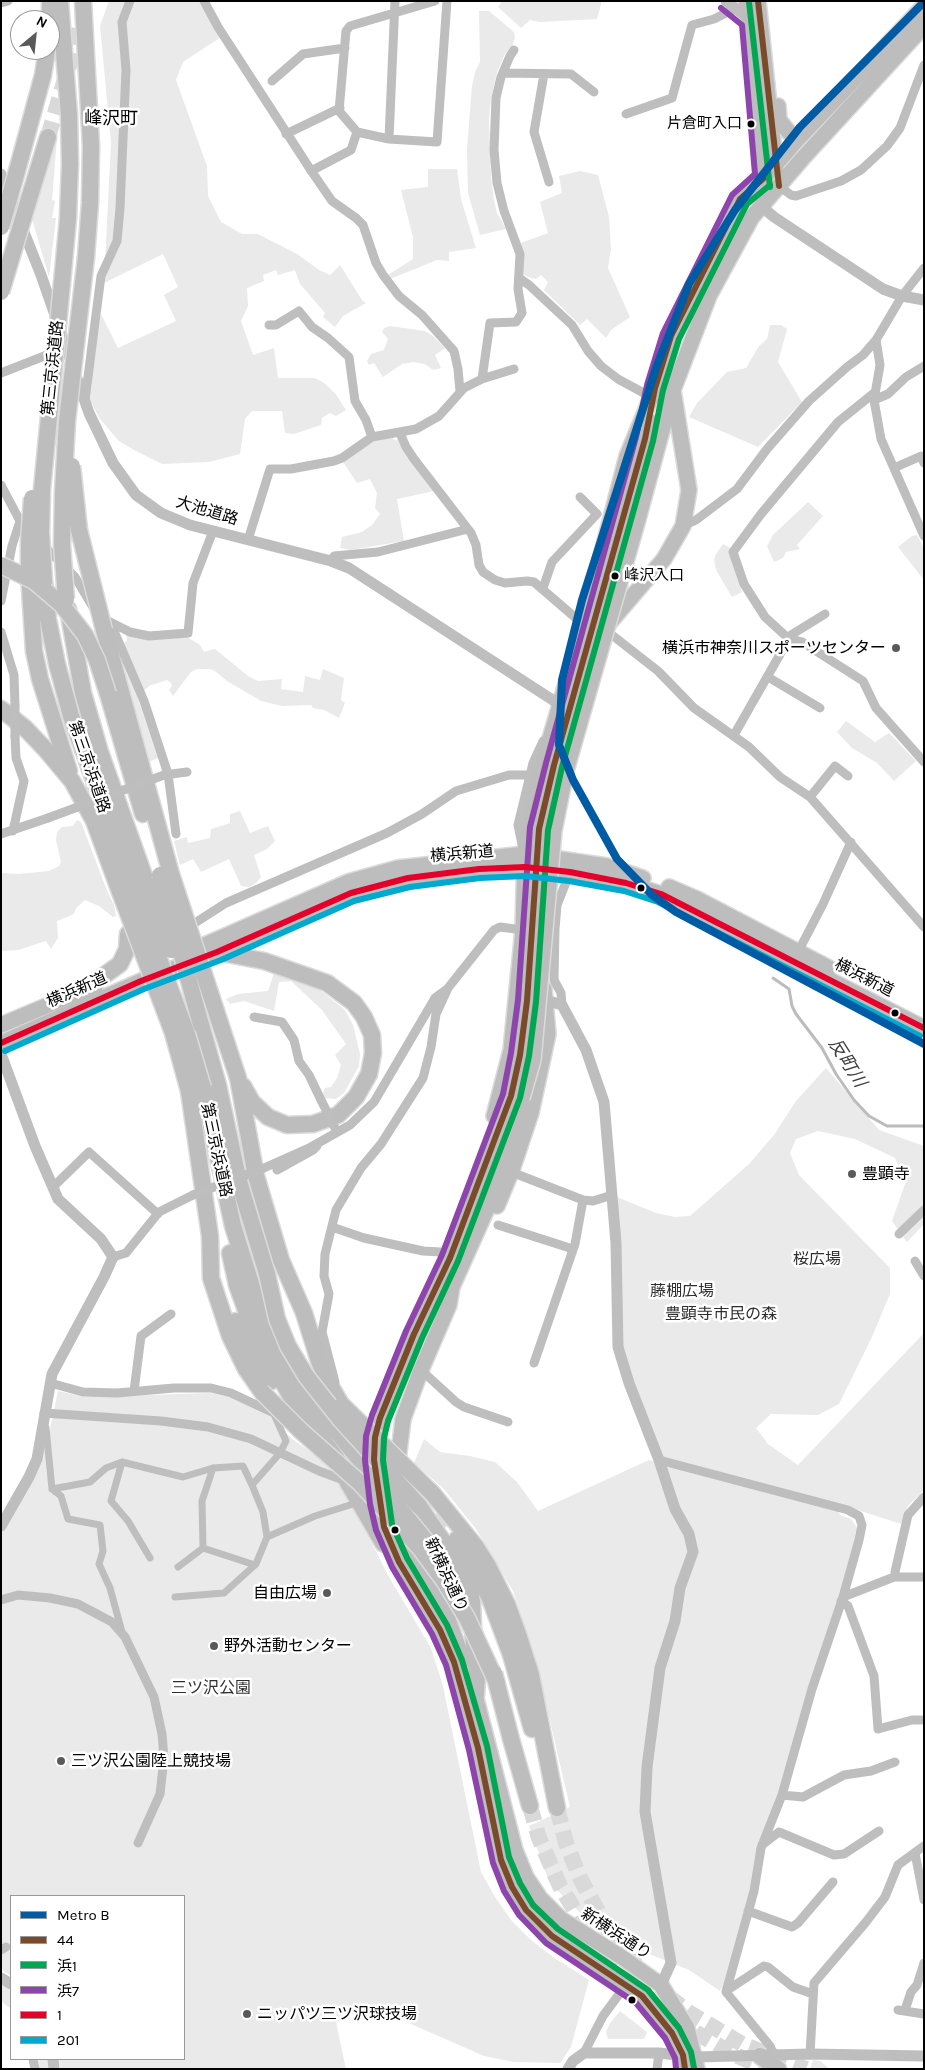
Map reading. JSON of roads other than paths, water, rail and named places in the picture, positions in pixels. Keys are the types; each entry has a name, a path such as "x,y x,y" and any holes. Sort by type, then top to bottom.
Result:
{"highway":[{"name":"第三京浜道路","path":"60,1 69,115 68,218 52,366 42,489 41,533 36,577 71,716 146,883 203,1088 240,1256 261,1316 283,1360 301,1388 375,1475"},
{"name":"第三京浜道路","path":"83,1 91,146 90,203 86,257 67,421 62,545 66,599 75,658 90,718 146,883 201,1025 203,1088 238,1178 267,1274 291,1333 313,1370 355,1419 433,1494 476,1547 498,1584 510,1612 531,1675 556,1809 512,1655 489,1596 457,1540"},
{"path":"1,227 9,172 43,75 45,60"},
{"path":"1,292 48,137"},
{"path":"67,421 79,530 107,627 146,883"},
{"path":"1,565 34,581 62,605 85,635 97,660 108,694 146,883 238,1078 252,1102 268,1117 287,1124 313,1124 338,1115 356,1097 369,1074 373,1053 372,1035 364,1017 354,1003 327,982 264,961 217,952"},
{"path":"36,577 34,651 42,687 69,771"},
{"path":"8,708 72,782 94,821 146,883"},
{"path":"84,990 113,971 120,964 127,949 128,934"},
{"path":"238,1078 256,1176 281,1260 304,1313 319,1361 375,1475 422,1535 455,1583 472,1616 497,1683 530,1806"},
{"path":"203,1088 211,1278 223,1318 237,1352 262,1392 301,1432 360,1483 420,1548 445,1582 467,1618 497,1683"},
{"path":"220,1166 226,1235 237,1285 250,1324 291,1397 335,1453 347,1482"},
{"path":"210,1236 226,1297 242,1337 272,1381 291,1397"},
{"path":"267,1274 277,1319 288,1346 306,1376 340,1419 419,1506 457,1562 469,1588 472,1602 477,1674 476,1695"},
{"path":"375,1475 399,1488"}],"main road":[{"path":"758,1 779,186"},
{"path":"735,4 750,20 764,178"},
{"name":"新横浜通り","path":"690,2062 672,2033 642,1996 552,1936 526,1910 512,1887 501,1860 478,1748 454,1662 440,1630 400,1564 384,1527 375,1475 375,1437 378,1423 414,1334 450,1258 533,1060 554,831 566,771 630,520 653,392 670,336 740,199 764,178 796,141 924,6"},
{"name":"新横浜通り","path":"630,520 673,390 709,296 752,216 924,26"},
{"path":"764,41 776,74 779,120 796,141"},
{"path":"449,1305 460,1294 512,1170 530,1113 548,1034 544,998 546,862 550,820 561,769 576,716 605,628 664,559 683,526 689,490 673,390"},
{"path":"414,1334 441,1252 481,1157 498,1103 511,1050 517,996 524,930 525,860 534,776 562,706 627,456 653,392"},
{"name":"横浜新道","path":"1,1025 84,990 110,985 138,975 348,882 398,868 474,858 607,866 659,883 697,900 924,1018"},
{"name":"横浜新道","path":"1,1043 141,981 217,952 351,893 408,878 479,869 525,860"},
{"name":"横浜新道","path":"546,862 570,872 626,883 661,894 924,1028"},
{"name":"新横浜通り","path":"517,1097 486,1211 452,1287 449,1305 421,1370 404,1419 396,1474 399,1500 415,1559 448,1619 476,1695 516,1850 526,1877 540,1898 561,1919 623,1958 661,1985 687,2028 690,2062"},
{"path":"347,1482 389,1554 400,1564"}],"street":[{"path":"1,3 8,1"},
{"path":"85,400 101,276 117,241 120,216 126,70 122,22 130,1"},
{"path":"204,1 218,28 286,134 332,201 356,218 363,226 376,262 383,275 399,296 422,315 454,351 460,391"},
{"path":"389,139 395,1"},
{"path":"435,1 350,26 346,31 339,111 357,132 389,139 436,142 447,1"},
{"path":"626,114 672,98 692,25 714,20 735,4"},
{"path":"272,80 303,54 345,48"},
{"path":"482,379 490,323 516,322 522,313 518,278 520,254 499,192 494,150 496,98 503,74 514,50"},
{"path":"779,186 791,195 796,196 841,181 861,170 887,146 900,128 924,65"},
{"path":"503,74 572,74 594,92"},
{"path":"544,74 534,132 549,182"},
{"path":"286,134 340,108"},
{"path":"312,171 351,150 357,132"},
{"name":"大池道路","path":"9,172 66,348 85,400 113,463 136,495 161,513 190,525 331,561 349,568 576,716"},
{"path":"764,178 761,206 774,217 883,289 902,296 924,300"},
{"path":"683,526 696,520 738,489 767,449 809,401 846,367 863,355 876,340 902,296 924,268"},
{"path":"518,278 529,285 572,325 588,352 601,366 618,379 653,392"},
{"path":"269,325 276,325 299,311 312,327 328,338 349,357 355,401 366,420 372,437"},
{"path":"876,340 880,365 874,397 881,438 924,536"},
{"path":"1,373 66,348"},
{"path":"924,366 906,377 888,394 874,397 838,422 761,514 734,552 744,584 765,617 789,639 802,642 863,681 876,708 924,762"},
{"path":"248,540 270,469 291,469 334,461 342,458 372,437 416,429 432,420 450,405 460,391 482,379 514,369"},
{"path":"400,433 414,460 468,529 476,544 478,565 483,572 495,580 505,583 534,582 584,626 605,628 658,671 694,708 749,747 780,777 810,797 924,927"},
{"path":"894,468 921,456 924,463"},
{"path":"1,484 20,521 75,577 98,616 107,627 144,701 166,774 176,834"},
{"path":"543,588 552,562 597,514 580,497"},
{"path":"1,601 12,546 20,521"},
{"path":"331,561 334,556 378,552 468,529"},
{"path":"107,627 149,636 188,633 193,583 214,531"},
{"path":"734,736 791,635 825,614"},
{"path":"1,632 14,676 8,708 14,736 16,758 24,781 13,831"},
{"path":"768,677 820,708"},
{"path":"810,797 835,766 848,776"},
{"path":"138,975 192,923 226,903 387,833 422,814 456,791 509,775 534,776 561,769"},
{"path":"1,834 166,774 187,772"},
{"path":"798,952 823,904 851,842"},
{"path":"570,872 557,905 554,980 560,993 562,1005 586,1050 604,1102 616,1243 618,1348 675,1509 689,1534 693,1552 680,1588 675,1621 660,1668 647,1767 645,1812 671,1963 661,1985"},
{"path":"378,1423 342,1406 322,1332 329,1294 324,1276 325,1254 336,1210 361,1168 381,1144 423,1078 432,1047 436,1014 448,988 494,930 500,928 524,930"},
{"path":"1,1526 33,1468 40,1446 52,1374 113,1257 126,1253 165,1208 310,1147 350,1125 374,1102 434,998 448,988"},
{"path":"517,996 544,998 562,1005"},
{"path":"254,1017 282,1022 294,1040 298,1061 308,1075 337,1132"},
{"path":"1,1054 35,1146 58,1199 101,1239 113,1257"},
{"path":"277,1170 313,1150 320,1142"},
{"path":"53,1188 88,1152 158,1214"},
{"path":"519,1175 583,1200 593,1201 612,1195"},
{"path":"534,1363 573,1249 583,1200"},
{"path":"899,1234 924,1210"},
{"path":"498,1224 573,1249"},
{"path":"332,1227 364,1238 423,1251 441,1252"},
{"path":"914,1261 924,1276"},
{"path":"134,1391 142,1336 171,1314"},
{"path":"421,1370 464,1407 508,1422"},
{"path":"50,1383 84,1392 117,1393 211,1388 231,1392 273,1412 307,1434 323,1447 347,1482"},
{"path":"252,1485 280,1453 286,1441 273,1412"},
{"path":"44,1413 161,1421 208,1427 251,1439 347,1482 375,1475 399,1488"},
{"path":"44,1413 52,1489 61,1496 68,1519 100,1525 103,1551 99,1564 110,1588 122,1633 154,1697 162,1734 164,1758 160,1794 138,1843"},
{"path":"659,1460 848,1510 859,1516 862,1525 842,1599 812,1689 782,1795 762,1846 757,1877 726,1991"},
{"path":"52,1489 90,1482 106,1468 122,1462 183,1477 214,1468 243,1466 263,1512 267,1537 255,1565 224,1593 175,1597"},
{"path":"122,1462 111,1501 128,1521 150,1558"},
{"path":"203,1548 202,1500 214,1468"},
{"path":"896,1577 895,1572 908,1515 924,1497"},
{"path":"267,1537 316,1516 350,1505"},
{"path":"203,1548 255,1565"},
{"path":"178,1567 203,1548"},
{"path":"842,1599 896,1577 924,1577"},
{"path":"1,1600 18,1595 67,1601 101,1615 112,1622 122,1633"},
{"path":"842,1599 848,1606 874,1676 878,1729 912,1720 924,1720"},
{"path":"782,1795 803,1797 844,1775 872,1771 895,1762"},
{"path":"762,1846 779,1832 827,1854 844,1854 879,1831"},
{"path":"810,2054 814,1983 885,1897 898,1865 924,1846"},
{"path":"915,1853 924,1900"},
{"path":"748,1911 792,1927 798,1923 833,1882"},
{"path":"924,1963 917,1985 911,1992 902,2010 924,2014"},
{"path":"726,1991 764,1966 768,1967 793,1987 813,1994"},
{"path":"568,2069 573,2061 584,2053 603,2016 626,1985"},
{"path":"726,1991 770,2046 771,2060"},
{"path":"584,2053 659,2053 690,2062 771,2060 810,2054 924,2056"},
{"path":"657,2069 659,2053"}],"waterway":[{"name":"反町川","path":"773,978 789,989 792,1006 796,1014 822,1048 836,1074 854,1100 869,1116 887,1126 924,1126"}],"tunnel":[{"path":"48,137 83,18"},
{"path":"419,1497 457,1539"},
{"path":"530,1806 539,1838 560,1886 590,1936 619,1972 657,2006 681,2024 733,2054 768,2069"},
{"path":"557,1808 566,1843 580,1878 607,1928 636,1965"},
{"path":"668,1996 688,2012 742,2044 806,2069"}],"metro line":[{"name":"B","path":"924,2 800,127 735,210 689,284 656,368 582,600 562,680 559,745 573,780 617,859 652,895 676,912 924,1044"}],"place":[{"name":"片倉町入口","path":"751,124"},
{"name":"峰沢入口","path":"615,576"},
{"name":"横浜市神奈川スポーツセンター","path":"896,648"},
{"name":"豊顕寺","path":"852,1174"},
{"name":"自由広場","path":"327,1593"},
{"name":"野外活動センター","path":"214,1646"},
{"name":"三ツ沢公園陸上競技場","path":"61,1761"},
{"name":"ニッパツ三ツ沢球技場","path":"247,2014"}],"district":[{"name":"峰沢町","path":"111,119"}],"park label":[{"name":"桜広場","path":"817,1259"},
{"name":"藤棚広場","path":"682,1291"},
{"name":"豊顕寺市民の森","path":"721,1314"},
{"name":"三ツ沢公園","path":"211,1688"}]}
